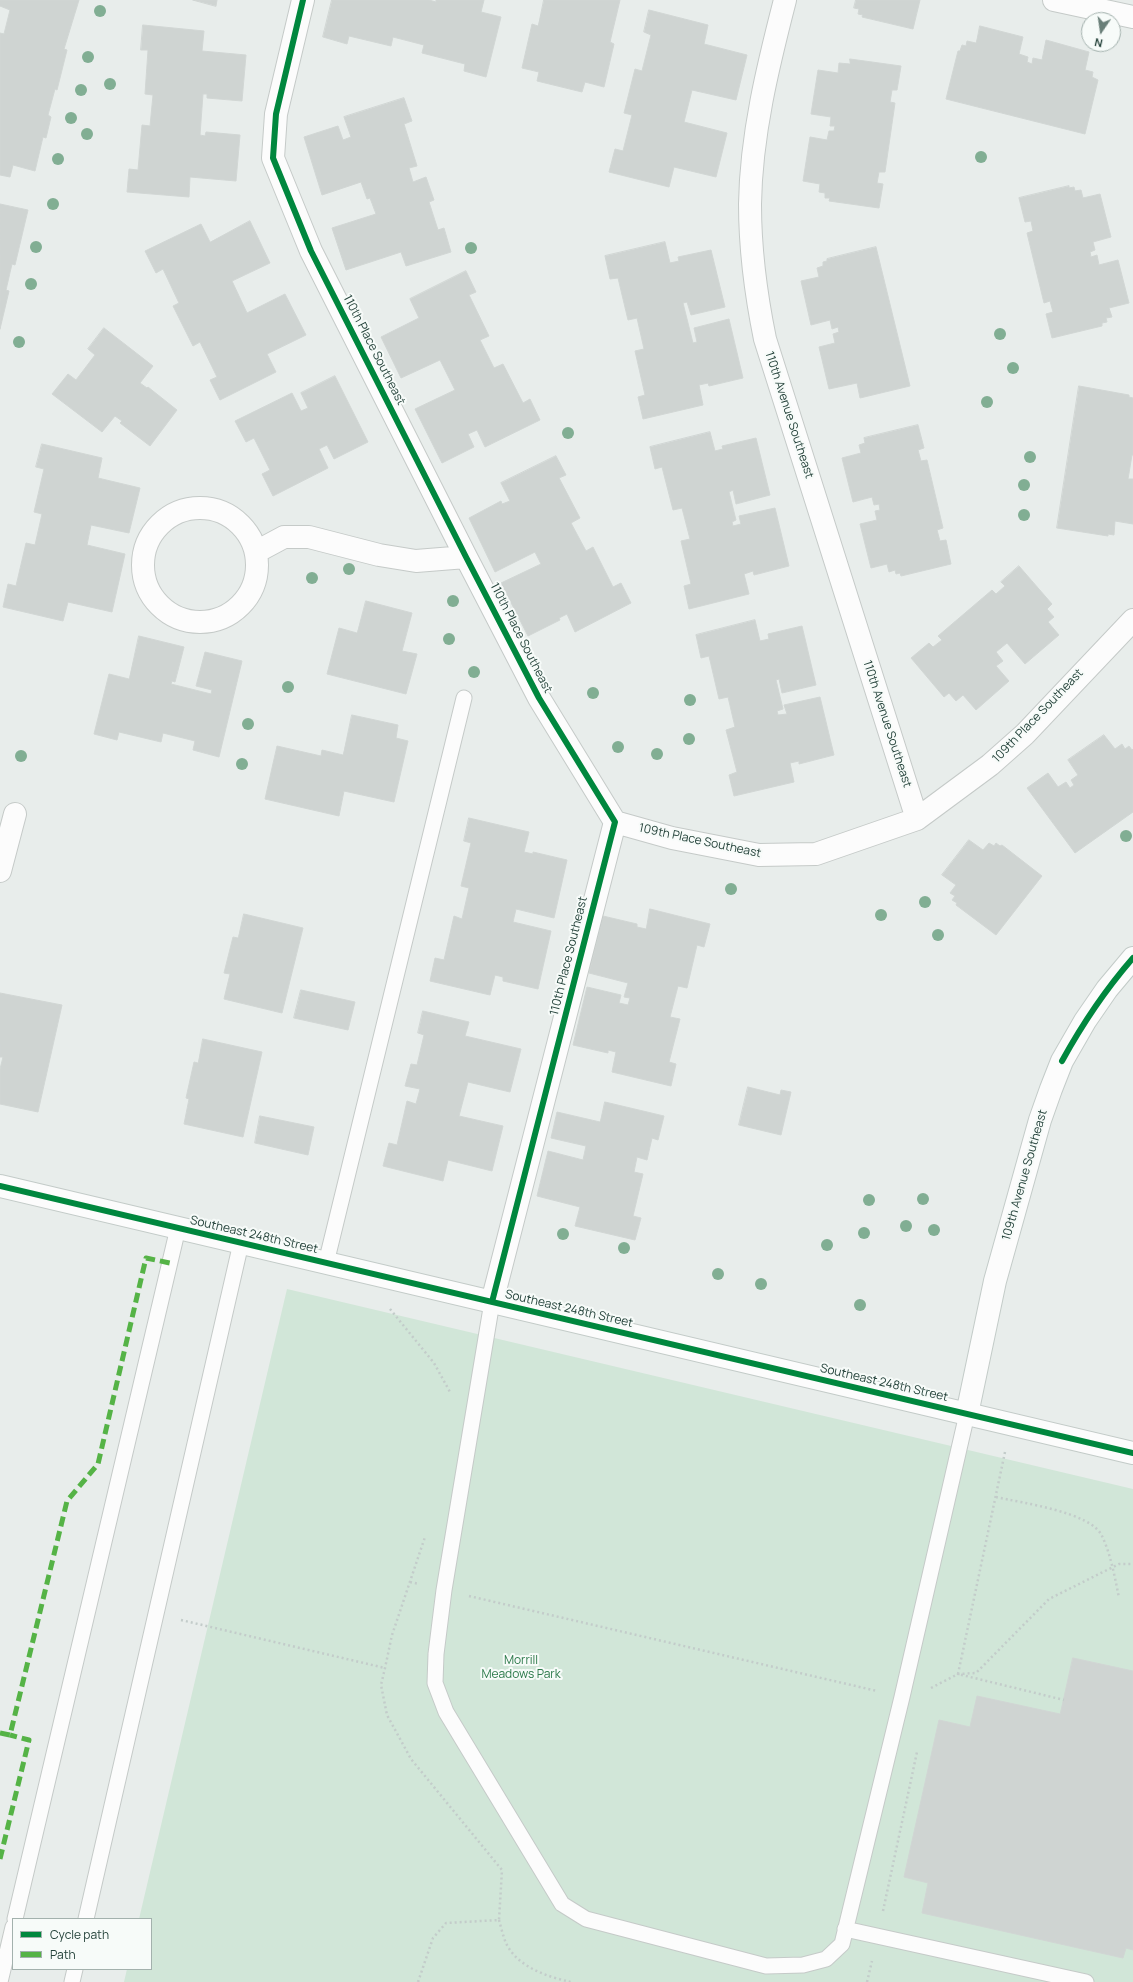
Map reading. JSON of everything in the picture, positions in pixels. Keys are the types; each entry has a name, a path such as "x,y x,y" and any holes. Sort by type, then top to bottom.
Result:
{"street":[{"name":"110th Place Southeast","path":"303,0 276,114 273,158 311,251 466,557 539,698 615,822 492,1302"},
{"name":"110th Avenue Southeast","path":"785,0 766,80 753,161 750,203 752,241 759,309 765,339 916,819"},
{"path":"1054,0 1133,17"},
{"path":"202,508 221,512 236,521 249,535 256,552 257,572 252,590 241,606 225,617 206,623 187,622 169,613 154,600 146,584 143,566 145,547 154,531 167,518 184,510 202,508"},
{"path":"256,552 284,537 308,537 379,555 416,561 466,557"},
{"name":"109th Place Southeast","path":"615,822 672,838 759,855 816,854 916,819 990,766 1024,734 1133,620"},
{"path":"0,871 15,814"},
{"name":"109th Avenue Southeast","path":"967,1414 995,1281 1040,1120 1051,1089 1062,1060 1084,1021 1107,989 1133,958"},
{"name":"Southeast 248th Street","path":"0,1186 1133,1453"}],"lane":[{"path":"326,1263 464,698"},
{"path":"15,1918 178,1228"},
{"path":"86,1918 241,1243"},
{"path":"492,1302 444,1590 436,1654 435,1683 443,1705 562,1904 586,1919 766,1966 803,1965 826,1959 842,1944 902,1698 967,1414"},
{"path":"845,1928 1086,1982"},
{"path":"0,1982 12,1931"},
{"path":"72,1982 75,1970"}],"path":[{"path":"958,1674 1005,1450"},
{"path":"996,1497 1074,1515 1092,1524 1102,1535 1112,1567 1119,1598"},
{"path":"410,1582 928,1704 931,1687 958,1674 976,1673 1049,1599 1119,1564 1133,1564"},
{"path":"156,1615 385,1668"},
{"path":"958,1674 1064,1700"},
{"path":"867,1982 918,1750"},
{"path":"498,1920 506,1944 527,1966 555,1978 572,1982"}],"green space":[{"name":"Morrill Meadows Park","path":"287,1289 1133,1489 1133,1982 124,1982 127,1970 152,1970 152,1918 139,1918"}],"building":[{"path":"0,0 79,0 64,49 67,50 57,90 55,89 48,115 51,117 46,138 43,137 35,171 13,165 10,177 0,175 0,33 4,34 10,10 0,6"},
{"path":"193,0 217,0 216,6"},
{"path":"332,0 429,0 436,2 436,0 484,0 481,12 501,17 486,77 464,71 465,64 422,53 424,45 393,37 391,46 349,36 347,44 323,37"},
{"path":"544,0 620,0 610,42 614,44 604,87 585,82 582,92 537,81 539,72 522,68 532,24 538,26"},
{"path":"856,0 920,0 913,29 862,17 863,15 858,14 859,9 854,8"},
{"path":"649,10 708,25 704,44 747,55 736,100 692,90 684,122 727,133 716,177 674,167 669,187 609,172 615,149 623,151 632,115 624,113 635,69 642,71 651,35 644,32"},
{"path":"143,25 204,31 202,51 246,55 242,101 207,98 207,94 203,94 200,135 205,136 206,132 240,135 236,181 190,177 189,197 127,192 129,169 138,170 142,125 150,126 153,95 145,94 148,50 141,50"},
{"path":"980,26 1023,37 1019,54 1028,57 1027,62 1032,64 1033,58 1042,60 1046,40 1081,50 1081,52 1089,52 1085,70 1093,72 1092,77 1098,80 1085,134 946,99 958,51 960,51 962,45 966,46 967,41 976,43"},
{"path":"850,59 901,66 897,90 892,90 890,102 895,103 885,172 879,172 877,183 883,184 879,208 829,201 830,198 825,198 825,193 819,192 820,184 803,181 810,137 827,140 829,131 834,131 835,126 830,126 831,117 811,114 818,70 838,73 839,63 850,64"},
{"path":"404,98 412,121 404,124 417,166 409,168 413,182 426,177 434,200 429,202 438,230 444,228 451,252 406,266 401,252 346,270 332,228 376,214 370,198 367,199 361,182 322,195 304,137 338,126 343,140 351,137 344,117"},
{"path":"1069,186 1069,188 1074,187 1075,191 1081,190 1083,198 1100,194 1111,237 1093,242 1095,250 1090,252 1091,257 1097,255 1099,265 1118,260 1129,303 1109,308 1112,317 1106,318 1107,322 1102,323 1102,326 1052,338 1046,314 1053,312 1050,301 1044,303 1027,233 1033,231 1031,221 1025,222 1019,198"},
{"path":"0,204 28,210 15,265 12,264 6,290 9,291 0,329"},
{"path":"250,221 270,263 232,281 247,313 285,294 306,335 267,354 276,372 220,400 210,380 217,377 200,342 193,346 173,306 179,303 163,269 156,273 145,251 201,224 210,242"},
{"path":"665,242 670,263 679,261 678,257 711,250 725,307 691,315 687,302 683,303 693,343 697,342 694,328 729,319 743,378 709,386 708,383 699,385 703,405 643,419 638,397 645,395 635,351 644,349 637,318 628,320 618,278 610,279 605,256"},
{"path":"876,247 910,386 860,398 857,383 829,389 819,347 835,343 833,334 839,332 838,327 832,329 830,320 811,325 801,281 819,277 817,268 823,266 823,262 827,261 827,259"},
{"path":"466,271 476,292 469,295 489,336 480,340 494,368 503,364 523,403 530,399 540,420 485,447 477,430 468,434 474,447 442,463 415,409 455,390 440,360 401,378 381,337 419,318 410,299"},
{"path":"104,328 153,366 140,383 147,388 148,387 177,410 150,446 120,423 122,421 115,416 102,432 52,394 68,374 76,380 95,355 88,349"},
{"path":"335,376 368,442 334,459 327,445 319,449 328,468 273,496 262,474 270,470 254,438 246,442 235,421 292,393 301,411 308,408 301,393"},
{"path":"1079,386 1129,395 1129,397 1133,398 1133,455 1128,479 1133,479 1133,524 1115,521 1114,535 1108,534 1108,536 1057,528"},
{"path":"918,425 924,448 918,450 921,461 927,460 943,528 937,530 940,541 946,540 951,564 901,576 900,573 896,574 895,570 889,572 887,564 871,568 860,524 877,520 875,511 880,510 879,504 874,505 872,497 853,502 842,458 861,453 859,445 865,443 864,438"},
{"path":"710,432 715,451 723,449 722,446 756,438 770,495 736,504 733,490 729,492 736,520 732,522 733,526 741,524 739,516 775,508 789,566 754,575 753,571 744,574 749,594 689,609 684,586 691,584 681,541 690,539 682,508 673,510 662,467 655,469 650,447"},
{"path":"42,444 102,458 98,478 140,488 129,533 91,525 87,545 125,554 112,612 68,602 63,621 3,607 8,584 16,586 26,543 35,545 42,514 34,512 44,469 36,467"},
{"path":"556,456 566,475 559,478 580,518 571,523 586,551 593,547 613,587 621,583 631,603 575,632 567,614 559,618 560,620 528,636 501,583 541,564 535,552 495,572 469,518 501,501 502,504 510,501 501,483"},
{"path":"1019,566 1052,604 1047,609 1054,617 1048,622 1059,635 1025,664 1007,643 996,652 1003,661 996,666 1009,681 976,710 963,695 956,701 949,693 944,697 911,658 929,643 933,647 942,640 938,636 992,590 996,594 1005,586 1001,582"},
{"path":"366,601 412,613 402,651 417,654 406,694 327,674 339,628 357,633"},
{"path":"755,620 760,641 769,639 768,634 802,626 816,685 782,693 779,679 776,680 783,709 777,711 778,715 787,714 784,705 820,697 834,755 799,764 799,761 790,763 794,782 734,796 729,775 737,772 726,730 735,727 728,697 719,699 709,656 701,658 696,635"},
{"path":"139,636 184,647 175,682 172,681 171,684 211,694 212,690 196,686 205,652 242,661 219,757 193,750 195,741 163,733 161,742 119,732 117,740 94,734 109,674 129,679"},
{"path":"352,715 398,725 396,738 408,741 394,802 344,791 339,816 265,799 277,746 321,756 322,750 343,755"},
{"path":"1104,735 1115,749 1122,744 1125,749 1129,746 1132,750 1133,749 1133,812 1075,853 1027,788 1048,773 1058,787 1066,782 1070,788 1074,785 1071,780 1078,775 1068,760"},
{"path":"469,818 529,832 524,852 533,854 533,852 567,860 554,918 516,909 513,922 551,931 538,989 503,981 503,977 495,975 490,995 430,981 435,958 444,960 454,916 462,919 469,888 461,886 471,843 464,841"},
{"path":"969,840 983,850 989,843 994,846 996,843 1000,846 1002,845 1042,876 996,935 956,905 957,903 952,900 955,896 950,893 956,885 942,875"},
{"path":"650,909 710,924 704,947 697,945 687,988 678,986 670,1017 680,1019 669,1062 676,1064 671,1086 612,1072 616,1052 608,1050 608,1053 573,1045 587,987 621,995 619,1003 628,1005 630,998 624,997 628,983 589,973 603,916 637,924 637,927 646,929"},
{"path":"244,914 303,928 282,1013 224,999 230,974 224,973 233,937 238,938"},
{"path":"301,990 355,1002 348,1030 294,1018"},
{"path":"0,993 62,1005 38,1112 0,1104 0,1069 3,1057 0,1057"},
{"path":"423,1011 469,1022 465,1036 521,1049 510,1092 468,1082 459,1116 503,1126 492,1171 448,1160 443,1181 383,1166 389,1143 397,1145 407,1101 416,1104 420,1089 405,1086 411,1064 417,1065 424,1035 418,1033"},
{"path":"203,1039 262,1052 243,1137 184,1124 189,1099 186,1098 194,1062 198,1063"},
{"path":"748,1087 780,1095 781,1090 791,1092 781,1135 739,1125"},
{"path":"605,1102 664,1116 658,1140 652,1138 647,1160 637,1157 634,1172 643,1174 633,1216 641,1218 635,1240 575,1226 580,1207 537,1196 548,1151 583,1160 586,1146 551,1138 557,1112 600,1122"},
{"path":"260,1116 314,1127 308,1155 255,1143"},
{"path":"1073,1658 1133,1671 1133,1950 1126,1948 1123,1958 922,1913 928,1883 904,1877 939,1720 970,1727 977,1696 1060,1714"}],"marked path":[{"path":"0,1733 10,1735 67,1501 98,1464 146,1258 170,1263"},
{"path":"0,1859 29,1740 10,1735"}],"cycle path":[{"path":"303,0 276,114 273,158 311,251 466,557 539,698 615,822 492,1302"},
{"path":"1062,1061 1095,1007 1133,958"},
{"path":"0,1186 1133,1453"}]}
